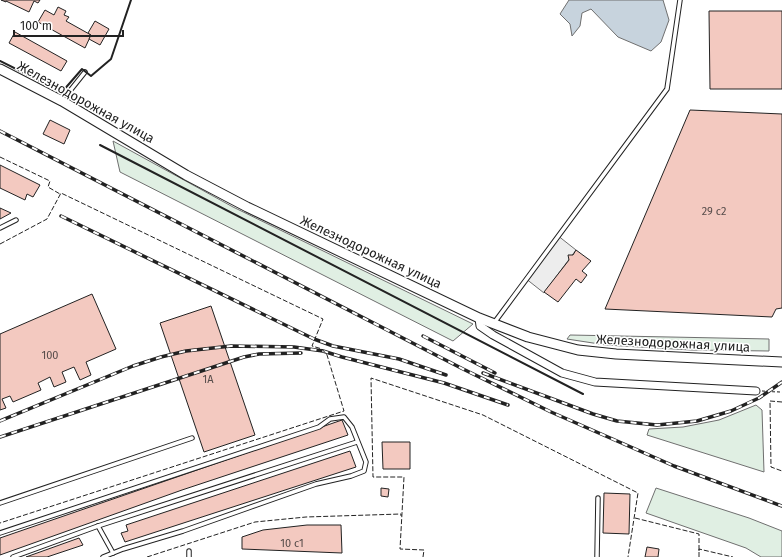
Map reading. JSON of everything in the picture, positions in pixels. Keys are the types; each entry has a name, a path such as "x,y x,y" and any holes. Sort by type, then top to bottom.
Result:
{"main road":[{"name":"Железнодорожная улица","path":"0,69 59,99 186,175 247,207 479,318 533,339 578,350 616,354 782,362"}],"street":[{"path":"479,318 480,326 493,335 562,373 595,382 756,391"}],"lane":[{"path":"494,324 666,89 680,0"},
{"path":"59,99 69,92 85,72"},
{"path":"0,228 16,220"},
{"path":"0,533 318,426 330,419 344,417 352,426 366,462 364,471 351,476 316,484 103,557"},
{"path":"0,503 192,438"},
{"path":"13,557 98,526 358,442"},
{"path":"597,557 598,498"},
{"path":"98,526 113,553"},
{"path":"188,557 189,551"}],"path":[{"path":"756,391 782,392"}],"green space":[{"path":"113,141 233,207 473,324 453,341 120,172"},
{"path":"570,335 769,339 769,351 691,350 606,345 567,339"},
{"path":"756,405 762,410 764,472 647,435 649,429 683,427 719,420"},
{"path":"656,488 749,518 782,531 782,557 761,557 746,548 646,513"}],"shaded area":[{"path":"569,0 663,0 669,20 661,42 651,51 618,37 591,9 582,13 580,26 572,36 570,24 560,14"},
{"path":"557,235 576,250 544,293 525,278"}],"building":[{"path":"1,0 40,0 38,3 34,1 29,12"},
{"path":"58,7 66,11 64,15 69,17 66,21 91,35 85,48 38,22 45,10 54,15"},
{"path":"709,11 782,11 782,89 710,89"},
{"path":"95,21 109,29 100,45 89,39 91,35 88,33"},
{"path":"15,32 67,61 61,71 9,43"},
{"path":"690,110 782,114 782,308 776,309 772,317 605,309"},
{"path":"50,120 70,130 64,144 43,134"},
{"path":"0,165 40,185 33,197 27,194 25,200 0,188"},
{"path":"0,208 11,213 0,219"},
{"path":"576,250 591,261 582,271 587,275 581,283 576,279 558,302 544,292 569,260 568,255 573,255"},
{"path":"92,294 116,349 86,362 91,375 80,380 74,367 62,372 66,382 54,387 50,377 38,383 41,390 13,402 10,396 2,399 6,408 0,410 0,334"},
{"path":"211,306 255,435 204,452 160,323"},
{"path":"342,420 348,435 182,490 0,555 0,538"},
{"path":"382,442 410,442 410,469 383,469"},
{"path":"350,451 356,467 125,542 121,533 128,531 126,525"},
{"path":"381,488 389,489 388,497 381,496"},
{"path":"604,493 630,494 629,534 603,533"},
{"path":"307,525 341,525 342,553 242,549 242,537 263,530"},
{"path":"79,538 83,545 47,557 26,557"},
{"path":"647,547 659,549 658,557 645,557"}],"railway":[{"path":"0,131 463,369 551,412 674,466 782,506"},
{"path":"61,216 314,339 333,346 399,359 446,375"},
{"path":"423,336 495,373"},
{"path":"0,421 133,366 186,351 231,346 294,347 323,351 444,383 508,405"},
{"path":"0,437 244,357 259,354 301,353"},
{"path":"483,373 593,414 617,421 657,425 697,421 731,411 759,398 782,382"}],"fence":[{"path":"0,157 50,181 48,187 60,194"},
{"path":"0,244 47,219 61,193 323,319 312,346 322,349 327,355 344,411 0,523"},
{"path":"423,557 424,550 400,549 404,477 373,477 371,378 483,415 638,493 628,557"},
{"path":"782,402 770,401 771,467 782,471"},
{"path":"147,557 255,522 306,517 401,514 401,516"},
{"path":"635,518 699,534 699,557"},
{"path":"699,551 699,549 733,557"}],"wall":[{"path":"0,61 62,92 82,69 91,76 111,59 131,0"},
{"path":"100,145 583,394"}]}
